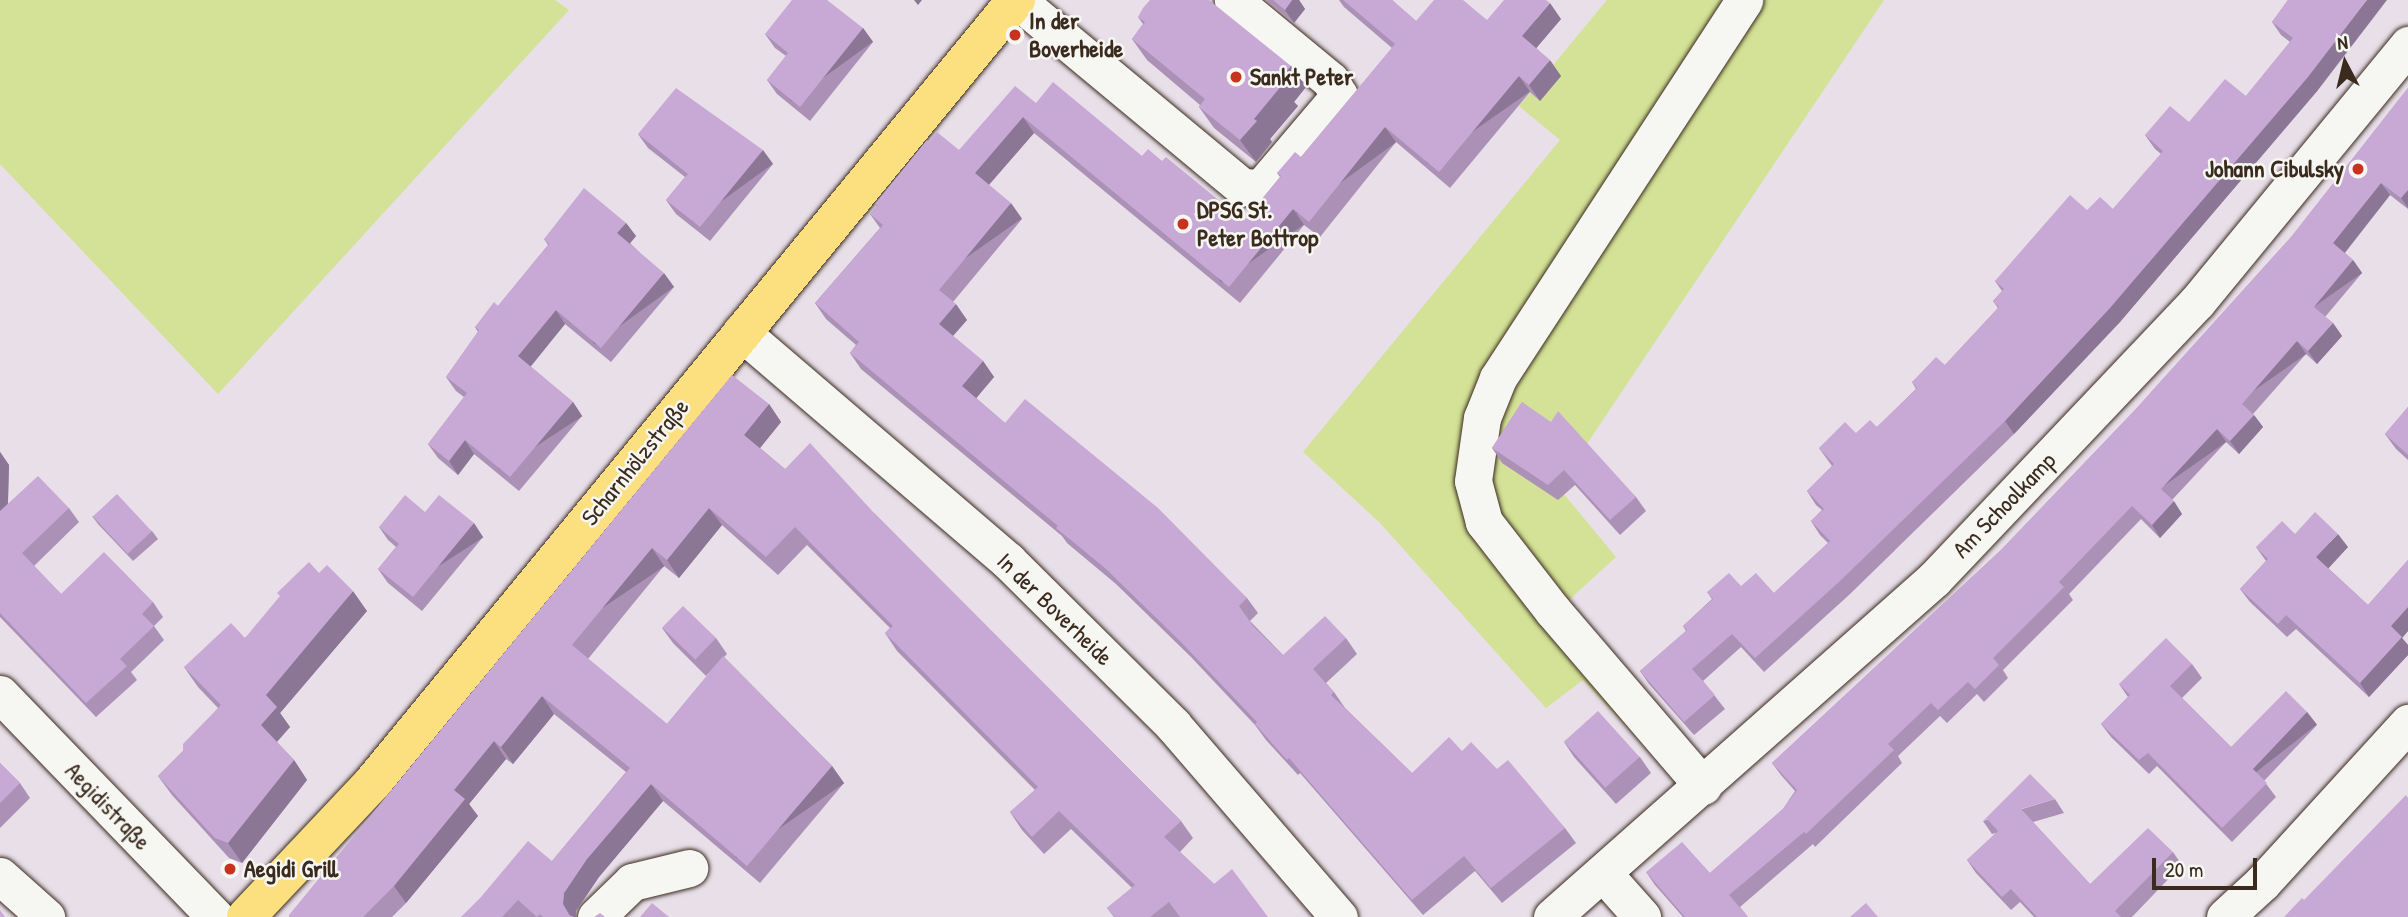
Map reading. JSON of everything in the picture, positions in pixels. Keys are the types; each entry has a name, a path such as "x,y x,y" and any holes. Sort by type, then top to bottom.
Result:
{"main road":[{"name":"Scharnhölzstraße","path":"246,917 374,781 1017,0"}],"street":[{"path":"1017,0 1242,187 1261,188 1339,96 1330,80 1233,0"},
{"path":"1703,786 1553,611 1484,522 1473,481 1482,418 1498,378 1744,0"},
{"name":"Am Schoolkamp","path":"1552,917 1703,786 1953,559 2197,302 2408,45"},
{"name":"In der Boverheide","path":"741,332 1008,561 1173,725 1339,917"},
{"name":"Aegidistraße","path":"0,694 215,917"},
{"path":"2225,917 2262,883 2408,723"},
{"path":"596,917 632,882 689,868"},
{"path":"1603,873 1642,917"},
{"path":"0,876 46,917"}],"green space":[{"path":"0,0 555,0 569,10 218,394 0,164"},
{"path":"1607,0 1884,0 1558,487 1616,557 1557,611 1679,782 1583,680 1546,708 1380,523 1303,452 1560,140 1519,106"}],"building":[{"path":"792,0 827,0 863,28 800,107 767,80 788,53 765,34"},
{"name":"Sankt Peter","path":"1150,0 1209,0 1291,66 1278,81 1282,85 1240,140 1199,107 1205,99 1132,39 1145,22 1138,17"},
{"path":"1273,0 1292,0 1285,10"},
{"path":"1343,0 1392,0 1416,21 1434,0 1463,0 1487,20 1504,0 1546,0 1550,3 1522,36 1550,60 1529,85 1519,76 1439,172 1385,127 1309,222 1293,209 1229,287 1023,117 975,173 1011,203 939,290 956,304 939,324 983,361 962,386 1005,423 1025,399 1158,508 1247,598 1239,606 1253,626 1283,655 1325,616 1346,638 1313,669 1334,692 1331,695 1412,773 1449,737 1462,751 1471,742 1497,769 1508,760 1565,828 1491,888 1464,856 1412,900 1289,758 1287,760 1255,724 1257,722 1181,642 1105,568 1056,528 1058,526 850,353 859,342 815,303 883,225 870,214 878,205 875,204 927,140 929,142 937,132 959,150 1015,86 1036,103 1053,82 1142,156 1148,149 1162,161 1166,157 1244,221 1281,176 1277,173 1295,152 1301,157 1395,44"},
{"path":"2288,0 2367,0 2308,77 2110,308 2005,421 1840,581 1755,658 1732,634 1692,669 1715,695 1684,722 1640,671 1687,630 1683,626 1713,599 1707,592 1729,573 1741,586 1756,573 1774,593 1830,541 1811,521 1824,509 1807,491 1834,464 1819,448 1845,422 1856,433 1870,420 1877,427 1917,388 1912,382 1936,357 1945,365 1999,307 1993,301 2004,289 1995,281 2070,195 2087,210 2100,197 2113,209 2163,151 2145,135 2170,106 2189,122 2225,79 2246,96 2293,38 2272,22"},
{"path":"676,88 763,150 700,227 666,200 688,174 638,134"},
{"path":"2408,88 2408,190 2401,198 2381,183 2333,243 2353,260 2314,307 2333,323 2308,351 2297,341 2242,404 2254,415 2230,441 2217,429 2161,489 2174,501 2152,525 2132,506 2059,582 2064,587 1993,658 1999,665 1975,689 1968,682 1938,710 1931,703 1888,744 1894,750 1806,834 1804,832 1729,895 1748,917 1685,917 1646,872 1682,842 1710,873 1783,809 1797,790 1772,763 2001,550 2135,410 2292,236"},
{"path":"584,188 626,223 617,233 664,273 601,348 556,310 518,356 573,402 510,477 465,440 449,461 428,444 467,393 446,377 479,330 475,327 494,302 498,306 549,244 544,239"},
{"path":"732,375 769,404 744,435 785,469 810,443 874,513 1181,821 1164,837 1214,884 1232,869 1268,917 1180,917 1169,902 1150,917 1115,917 1107,908 1135,885 1059,811 1032,837 1010,812 1038,787 885,633 893,626 795,527 766,557 709,508 667,560 652,548 572,645 667,724 723,656 832,766 747,866 651,784 587,859 564,893 563,904 569,915 574,917 543,917 540,914 537,917 518,900 502,917 461,917 528,841 552,861 630,768 542,696 501,747 494,741 454,790 465,799 394,886 363,917 289,917"},
{"path":"1522,402 1551,422 1558,411 1636,497 1610,520 1564,470 1548,485 1492,448"},
{"path":"2408,407 2408,455 2385,434"},
{"path":"38,476 69,508 22,553 61,594 104,552 153,602 142,614 154,626 120,659 127,666 86,703 0,613 0,511"},
{"path":"117,494 152,531 128,554 93,517"},
{"path":"405,495 425,512 439,495 474,523 413,597 378,569 399,544 379,527"},
{"path":"2315,512 2338,534 2316,557 2368,605 2408,560 2408,607 2391,626 2402,637 2360,683 2286,615 2278,624 2240,589 2268,559 2256,547 2282,521 2295,534"},
{"path":"309,562 319,573 327,565 353,591 266,695 277,707 261,725 294,760 228,843 215,838 158,776 183,751 183,744 221,705 184,667 231,623 245,638 280,596 277,593"},
{"path":"683,606 716,638 695,660 662,628"},
{"path":"2166,638 2192,664 2170,686 2231,747 2286,691 2307,712 2253,769 2267,783 2222,828 2148,753 2139,760 2101,724 2130,695 2119,684"},
{"path":"1598,711 1639,757 1605,788 1564,742"},
{"path":"0,763 20,783 0,803"},
{"path":"2030,774 2055,799 2021,809 2090,884 2148,828 2173,852 2115,911 2121,917 2037,917 2011,889 2002,897 1967,860 1998,831 1987,819 1983,821"},
{"path":"2406,795 2408,917 2284,917 2302,898 2304,900"},
{"path":"652,903 669,917 640,917"},
{"path":"1866,903 1878,917 1850,917"}],"place":[{"name":"In der Boverheide","path":"1015,35"},
{"name":"Sankt Peter","path":"1236,77"},
{"name":"Johann Cibulsky","path":"2358,169"},
{"name":"DPSG St. Peter Bottrop","path":"1183,224"},
{"name":"Aegidi Grill","path":"230,869"}]}
